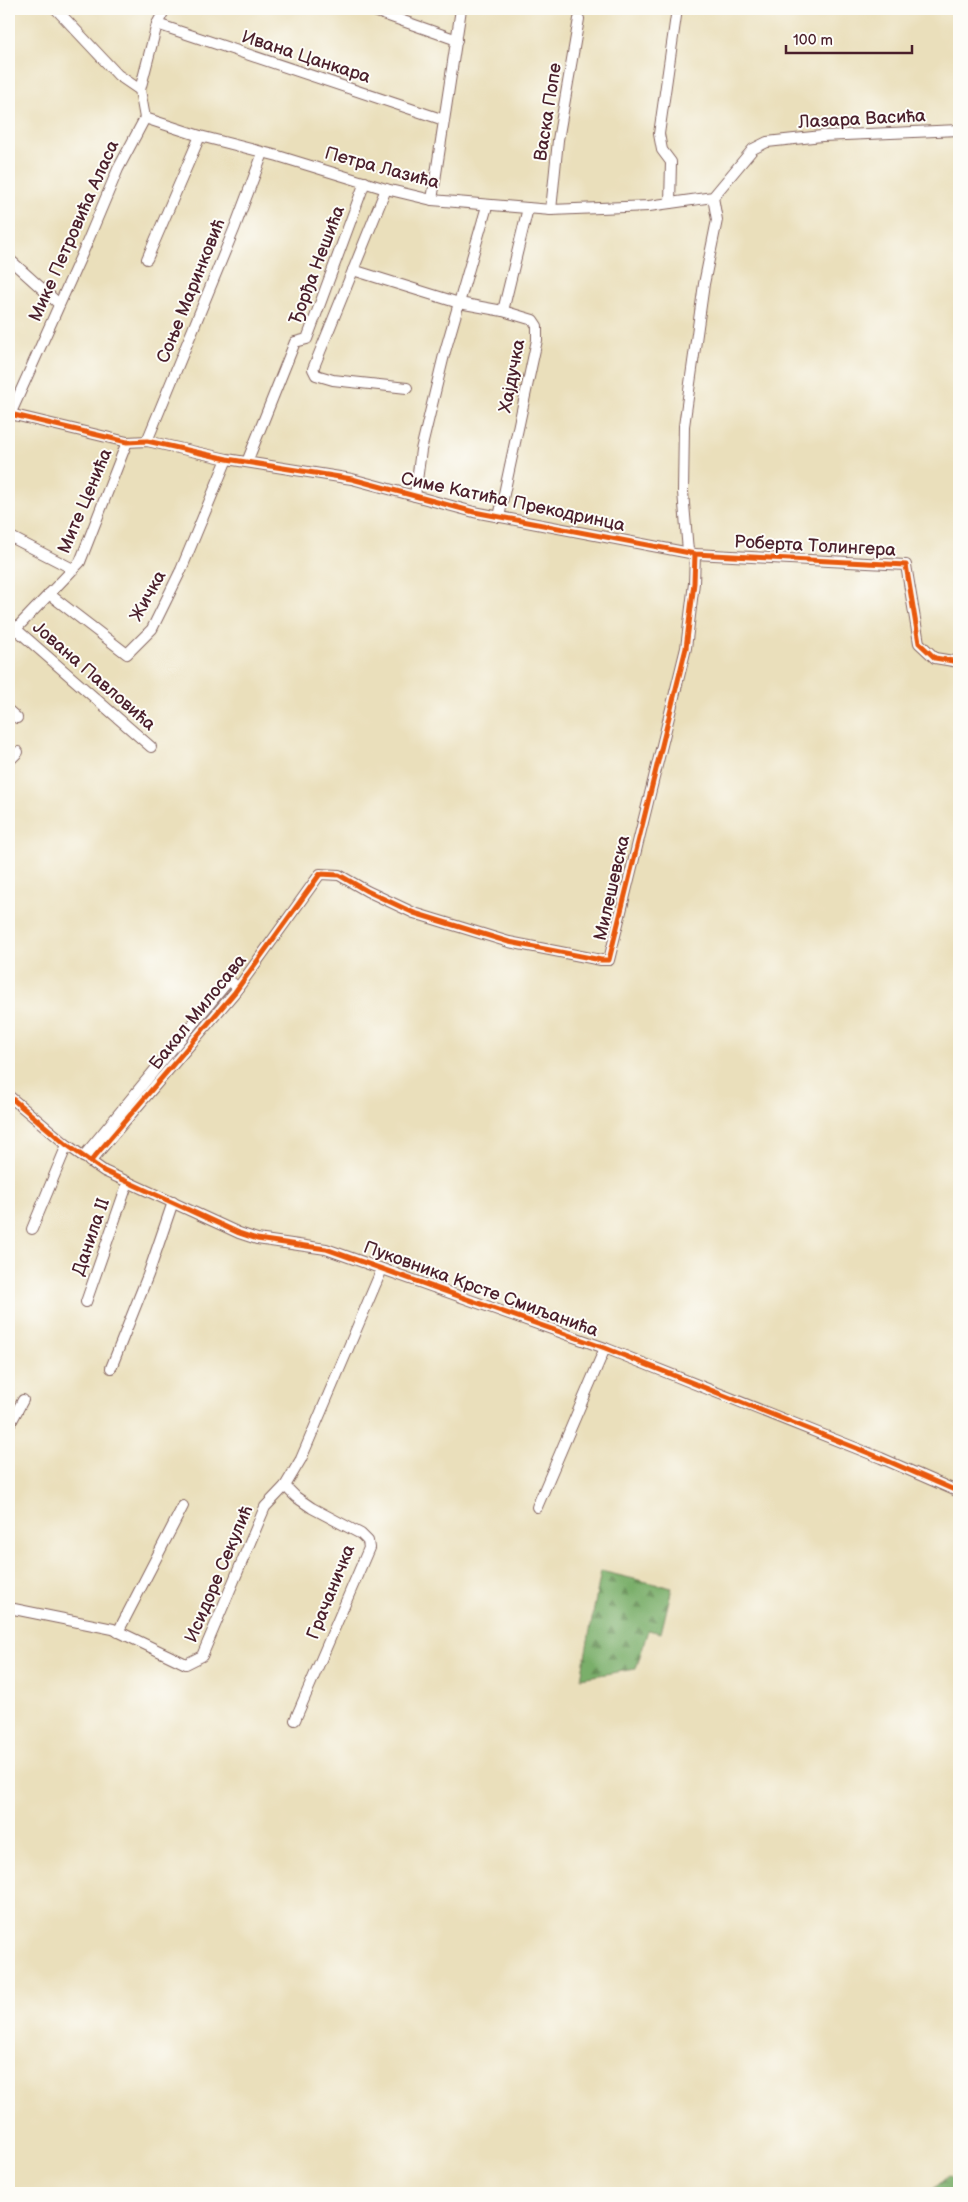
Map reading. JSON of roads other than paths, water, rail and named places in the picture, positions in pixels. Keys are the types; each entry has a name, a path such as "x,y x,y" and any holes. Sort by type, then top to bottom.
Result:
{"street":[{"path":"56,9 118,75 140,90"},
{"path":"145,118 140,90 157,24 165,9"},
{"path":"369,9 456,40"},
{"path":"432,200 461,9"},
{"path":"670,203 671,162 662,150 659,134 677,9"},
{"name":"Васка Попе","path":"551,210 558,140 579,19"},
{"name":"Ивана Цанкара","path":"157,24 444,120"},
{"name":"Петра Лазића","path":"145,118 200,136 386,189 432,200 551,210 648,206 713,197"},
{"name":"Мике Петровића Аласа","path":"9,416 118,169 145,118"},
{"name":"Лазара Васића","path":"713,197 753,149 767,142 822,136 959,130"},
{"path":"146,259 200,136"},
{"name":"Соње Маринковић","path":"146,441 235,227 263,153"},
{"name":"Ђорђа Нешића","path":"247,462 295,342 307,339 366,182"},
{"path":"386,189 313,369 316,375 333,380 407,388"},
{"path":"691,553 683,492 684,426 704,284 716,220 713,197"},
{"path":"415,496 421,450 459,303 487,206"},
{"path":"353,270 459,303 503,311 528,208"},
{"path":"9,259 59,304"},
{"name":"Хајдучка","path":"499,517 537,332 536,323 533,320 503,311"},
{"name":"Симе Катића Прекодринца","path":"9,416 127,442 146,441 228,459 352,479 499,517 691,553"},
{"name":"Мите Ценића","path":"12,633 80,562 127,442"},
{"name":"Жичка","path":"49,594 127,654 152,629 181,570 228,459"},
{"path":"9,536 73,569"},
{"name":"Роберта Толингера","path":"691,553 906,565 919,643 935,658 959,662"},
{"name":"Милешевска","path":"320,874 339,875 414,914 509,942 609,960 686,648 694,583 691,553"},
{"name":"Јована Павловића","path":"12,633 151,747"},
{"path":"9,711 17,718"},
{"path":"9,761 18,752"},
{"name":"Бакал Милосава","path":"86,1159 230,980 238,988 320,874"},
{"name":"Пуковника Крсте Смиљанића","path":"9,1096 86,1159 128,1182 257,1239 326,1249 606,1348 881,1458 959,1492"},
{"path":"32,1230 67,1145"},
{"name":"Данила II","path":"86,1302 128,1182"},
{"path":"111,1368 148,1275 173,1202"},
{"name":"Исидоре Секулић","path":"9,1608 118,1632 186,1664 202,1656 265,1507 285,1486 301,1459 382,1269"},
{"path":"537,1506 606,1348"},
{"path":"9,1426 23,1400"},
{"name":"Грачаничка","path":"285,1486 296,1497 312,1508 361,1534 368,1541 369,1548 296,1720"},
{"path":"118,1632 183,1506"}]}
